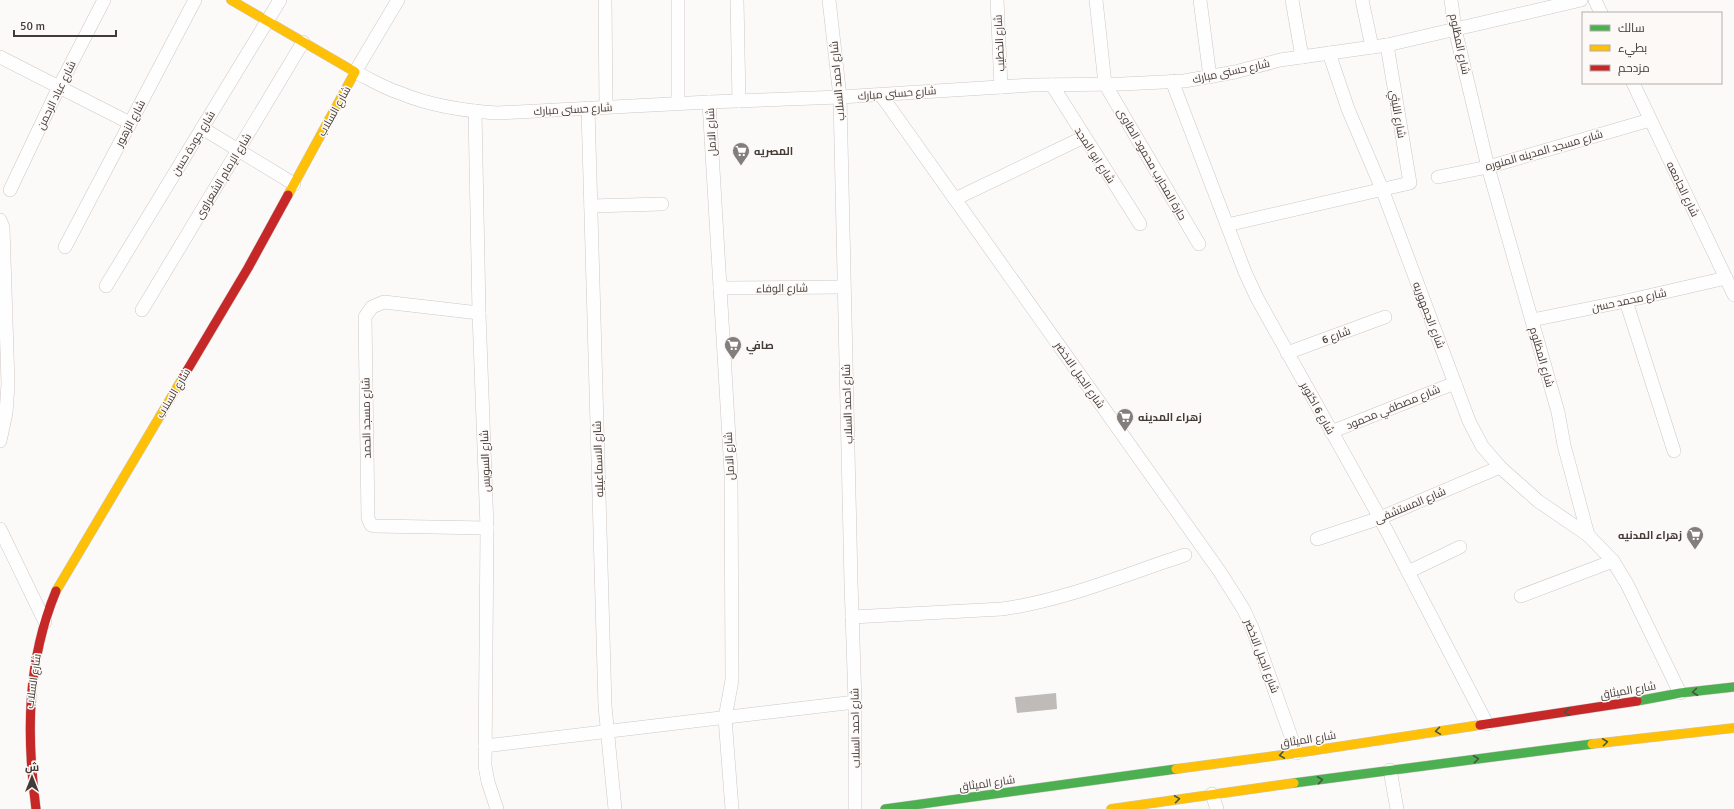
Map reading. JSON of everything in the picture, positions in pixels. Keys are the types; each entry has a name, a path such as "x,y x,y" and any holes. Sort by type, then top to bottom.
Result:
{"main road":[{"name":"شارع حسنى مبارك","path":"231,0 356,72"},
{"name":"شارع السلاب","path":"36,809 28,743 29,702 35,661 45,622 59,584 248,268 356,72"},
{"name":"شارع الميثاق","path":"885,809 1297,753 1624,704 1680,693 1734,687"},
{"path":"1111,809 1212,794 1604,742 1734,728"}],"street":[{"name":"شارع عباد الرحمن","path":"10,190 59,87 104,0"},
{"name":"شارع الزهور","path":"65,247 195,0"},
{"name":"شارع جودة حسن","path":"106,286 280,0"},
{"name":"شارع السلاب","path":"356,72 398,0"},
{"path":"605,0 606,107"},
{"path":"678,0 678,103"},
{"path":"737,0 740,101"},
{"name":"شارع احمد السلاب","path":"829,0 840,97 855,702 855,809"},
{"name":"شارع الخطيب","path":"997,0 1001,87"},
{"path":"1096,0 1105,84"},
{"path":"1200,0 1210,77"},
{"path":"1292,0 1302,57"},
{"path":"1362,0 1372,47"},
{"name":"شارع المظلوم","path":"1451,0 1455,29 1488,167 1558,412 1564,445 1588,534 1613,561 1627,584 1680,693"},
{"name":"شارع حسنى مبارك","path":"356,72 399,93 436,105 498,113 678,103 882,95 1001,87 1172,81 1210,77 1302,57 1387,45 1581,0"},
{"path":"1595,0 1601,12"},
{"name":"شارع الإمام الشعراوى","path":"142,310 303,42"},
{"name":"شارع الليثي","path":"1382,189 1410,183 1387,45"},
{"name":"شارع الجمهوريه","path":"1329,53 1348,109 1382,189 1455,383 1482,446 1500,467 1538,502 1588,534"},
{"path":"1,61 59,87 130,123"},
{"name":"شارع 6 اكتوبر","path":"1172,81 1227,225 1257,298 1380,518 1487,724"},
{"name":"حارة المحارب محمود الطاوى","path":"1105,84 1199,244"},
{"name":"شارع الجامعه","path":"1633,84 1734,295"},
{"name":"شارع ابو المجد","path":"1052,85 1140,224"},
{"name":"شارع الجبل الاخضر","path":"882,95 1220,572 1244,610 1257,638 1297,753"},
{"name":"شارع الامل","path":"709,102 731,480 732,680 725,718 732,809"},
{"name":"شارع الاسماعيليه","path":"588,108 607,732 615,809"},
{"name":"شارع السويس","path":"475,111 479,313 487,528 485,766 488,782 497,809"},
{"name":"شارع مسجد المدينه المنوره","path":"1438,177 1488,167 1650,120"},
{"path":"202,128 294,184"},
{"path":"955,199 1084,137"},
{"path":"1227,225 1382,189"},
{"path":"591,206 662,204"},
{"path":"0,220 3,227 8,384 6,413 0,441"},
{"name":"شارع محمد حسن","path":"1532,320 1626,301 1726,278"},
{"name":"شارع الوفاء","path":"720,288 844,287"},
{"path":"1626,301 1674,450"},
{"name":"شارع مسجد الحمد","path":"479,313 384,302 372,307 365,317 368,518 371,525 375,526 487,528"},
{"name":"شارع 6","path":"1287,353 1385,316"},
{"name":"شارع مصطفي محمود","path":"1331,432 1455,383"},
{"name":"شارع المستشفى","path":"1317,539 1380,518 1500,467"},
{"path":"0,529 45,622"},
{"path":"1408,572 1460,547"},
{"path":"852,617 1002,609 1026,606 1185,555"},
{"path":"1521,596 1613,561"},
{"path":"485,746 855,702"},
{"path":"1390,770 1397,809"},
{"path":"1212,794 1217,809"}],"building":[{"path":"1056,693 1057,709 1017,713 1015,697"}],"traffic: fast":[{"path":"1637,701 1680,693 1734,687"},
{"path":"1294,783 1592,744"},
{"path":"885,809 1176,769"}],"traffic: slow":[{"path":"231,0 355,72 288,195"},
{"path":"56,591 182,379"},
{"path":"1176,769 1297,753 1480,725"},
{"path":"1592,744 1734,728"},
{"path":"1111,809 1294,783"}],"traffic: jam":[{"path":"182,379 248,268 288,195"},
{"path":"36,809 31,753 31,698 39,644 46,617 56,591"},
{"path":"1480,725 1637,701"}],"place":[{"name":"المصريه","path":"741,166"},
{"name":"صافي","path":"733,360"},
{"name":"زهراء المدينه","path":"1125,432"},
{"name":"زهراء المدنيه","path":"1695,550"}]}
